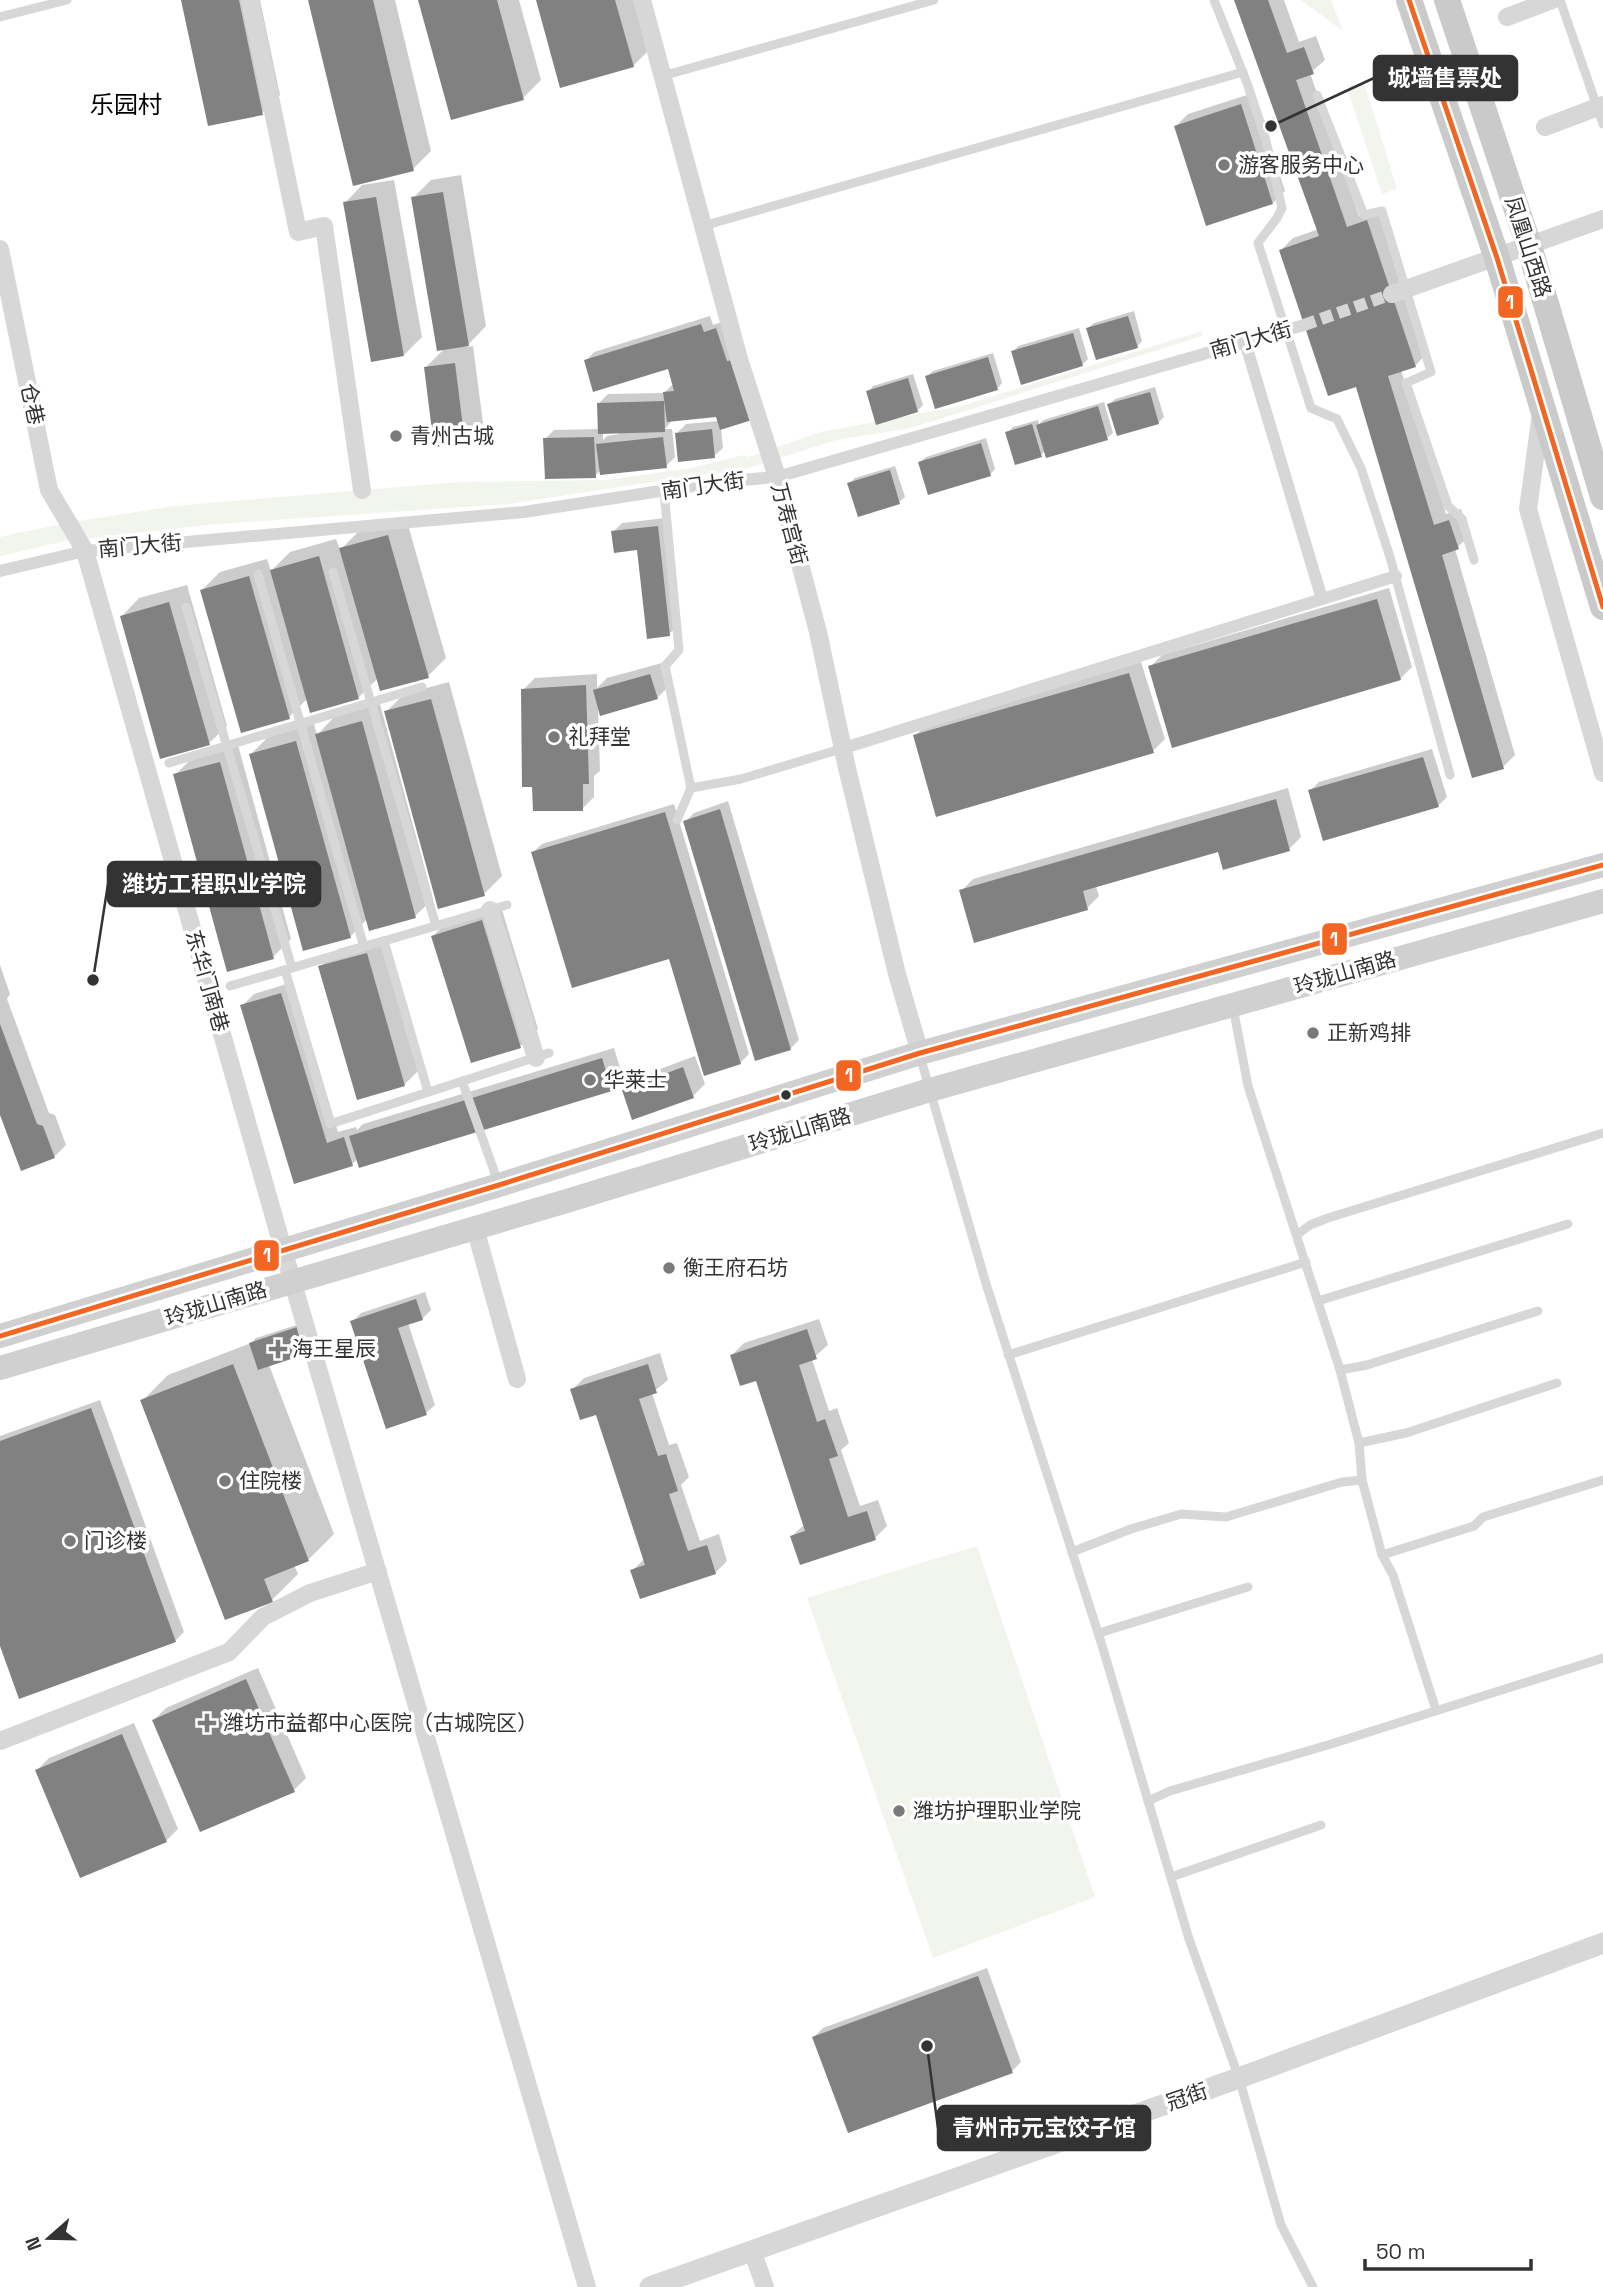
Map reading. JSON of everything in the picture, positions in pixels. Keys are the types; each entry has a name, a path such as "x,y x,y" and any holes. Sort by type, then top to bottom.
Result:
{"main road":[{"name":"凤凰山西路","path":"1409,0 1497,257 1603,607"},
{"name":"凤凰山西路","path":"1447,0 1530,246 1598,460 1603,497"},
{"name":"玲珑山南路","path":"0,1336 499,1185 920,1053 1603,865"},
{"name":"玲珑山南路","path":"0,1368 930,1090 1603,901"}],"street":[{"path":"250,0 298,232 324,226 362,491"},
{"name":"万寿宫街","path":"642,0 739,359 777,477 818,632 888,935 920,1053"},
{"path":"1507,17 1552,0"},
{"path":"1545,127 1601,112"},
{"path":"1399,292 1603,219"},
{"name":"仓巷","path":"0,249 50,490 85,551"},
{"name":"南门大街","path":"0,571 85,551 524,512 719,482 777,477 1304,325"},
{"path":"1245,342 1322,599"},
{"path":"1542,404 1528,509 1603,773"},
{"name":"东华门南巷","path":"85,551 293,1281 587,2287"},
{"path":"844,748 1396,576"},
{"path":"498,908 542,1056"},
{"path":"475,1228 517,1379"},
{"path":"0,1741 229,1652 263,1617 310,1592 377,1571"},
{"name":"冠街","path":"650,2287 1239,2078 1603,1943"},
{"path":"752,2250 765,2287"}],"lane":[{"path":"0,17 67,0"},
{"path":"662,76 934,0"},
{"path":"1214,0 1265,137 1282,208 1278,218 1258,243 1311,408 1337,419 1361,468 1396,576 1450,775"},
{"path":"1560,0 1601,112"},
{"path":"703,226 1243,72"},
{"path":"1317,95 1364,215 1382,211 1399,292 1431,372 1406,383 1448,506 1462,519 1474,560"},
{"path":"664,491 679,650 665,666 691,788 677,820"},
{"path":"333,572 436,926"},
{"path":"258,574 364,947"},
{"path":"186,607 330,1124 542,1056"},
{"path":"169,764 422,687"},
{"path":"691,788 741,779 844,748"},
{"path":"230,986 498,908"},
{"path":"384,942 428,1092"},
{"path":"1232,1005 1248,1086 1340,1370 1359,1443 1362,1480 1382,1555 1393,1575 1436,1710"},
{"path":"920,1053 1008,1355 1099,1633 1189,1939 1239,2078 1281,2225 1313,2287"},
{"path":"462,1081 499,1185"},
{"path":"1298,1234 1310,1225 1328,1218 1603,1133"},
{"path":"1318,1301 1568,1224"},
{"path":"1008,1355 1306,1262"},
{"path":"1340,1370 1367,1365 1538,1311"},
{"path":"1359,1443 1399,1435 1557,1383"},
{"path":"1072,1552 1131,1529 1181,1514 1226,1517 1342,1482 1362,1480"},
{"path":"1382,1555 1474,1526 1483,1517 1603,1480"},
{"path":"1099,1633 1248,1587"},
{"path":"1148,1801 1170,1791 1328,1745 1603,1658"},
{"path":"1171,1877 1321,1825"}],"shaded area":[{"path":"1301,0 1331,0 1343,31"},
{"path":"1364,82 1397,189 1382,194 1347,87"},
{"path":"1202,331 1202,336 911,428 836,440 736,472 698,475 508,504 216,524 65,541 0,556 0,537 174,506 462,482 606,480 691,468 744,455 748,457 821,432 961,406"},
{"path":"977,1546 1095,1897 933,1958 807,1598"}],"building":[{"path":"181,0 239,0 263,115 208,126"},
{"path":"308,0 373,0 414,171 353,186"},
{"path":"418,0 497,0 524,100 451,120"},
{"path":"536,0 615,0 634,67 560,88"},
{"path":"1234,0 1268,0 1287,53 1304,47 1314,74 1296,80 1347,227 1367,220 1416,367 1388,376 1434,525 1449,520 1459,549 1442,555 1504,769 1472,778 1356,387 1328,396 1279,250 1319,236"},
{"name":"游客服务中心","path":"1241,104 1273,204 1206,226 1174,126"},
{"path":"1272,118 1277,131 1269,134 1264,121"},
{"path":"443,192 469,346 437,351 411,197"},
{"path":"376,197 404,356 371,362 343,202"},
{"path":"1128,316 1138,348 1096,360 1086,328"},
{"path":"701,324 704,332 716,328 727,361 733,360 752,420 720,430 716,417 667,422 663,392 674,391 668,369 593,392 584,360"},
{"path":"1073,333 1083,366 1021,385 1011,351"},
{"path":"988,357 998,390 935,409 925,376"},
{"path":"455,363 465,443 434,447 424,367"},
{"path":"908,378 918,412 876,425 866,391"},
{"path":"1150,392 1159,424 1117,436 1107,404"},
{"path":"664,401 665,432 598,434 597,403"},
{"path":"1098,406 1108,440 1046,458 1036,425"},
{"path":"1032,424 1042,457 1015,465 1005,432"},
{"path":"712,429 715,458 678,462 675,433"},
{"path":"594,437 596,478 545,479 543,438"},
{"path":"663,437 667,468 600,475 596,444"},
{"path":"981,443 991,476 928,495 918,462"},
{"path":"890,470 900,504 858,517 847,483"},
{"path":"658,526 670,636 647,639 637,550 614,553 611,531"},
{"path":"388,535 429,678 380,691 339,548"},
{"path":"319,556 359,699 310,713 270,570"},
{"path":"249,576 290,719 241,733 200,590"},
{"path":"1377,599 1401,680 1172,748 1148,666"},
{"path":"169,602 210,745 160,759 120,616"},
{"path":"1129,673 1154,753 936,817 913,735"},
{"path":"650,674 658,699 600,716 593,690"},
{"name":"礼拜堂","path":"586,685 589,784 583,784 583,811 533,811 532,787 522,787 521,689"},
{"path":"431,699 485,896 438,909 384,711"},
{"path":"362,721 416,918 369,931 315,734"},
{"path":"296,741 351,938 303,951 249,754"},
{"path":"1423,757 1439,807 1323,841 1308,790"},
{"path":"220,762 274,959 227,972 173,774"},
{"path":"1276,799 1290,851 1223,870 1218,852 1083,891 1088,910 974,943 959,890"},
{"path":"720,809 791,1050 755,1061 683,821"},
{"path":"665,812 741,1064 704,1076 669,959 572,988 531,852"},
{"path":"482,920 521,1048 471,1063 431,936"},
{"path":"367,953 405,1086 357,1100 318,966"},
{"path":"281,993 327,1143 344,1137 353,1166 294,1184 240,1005"},
{"path":"0,1024 37,1124 43,1126 55,1158 21,1171 0,1115"},
{"path":"602,1058 612,1091 359,1168 349,1136"},
{"path":"683,1067 694,1098 632,1120 622,1090"},
{"path":"416,1299 423,1320 398,1328 427,1415 386,1429 350,1321"},
{"name":"海王星辰","path":"297,1327 306,1354 258,1370 249,1343"},
{"path":"807,1329 817,1359 799,1365 817,1422 825,1419 838,1456 829,1459 848,1517 867,1511 876,1540 800,1565 790,1536 805,1531 756,1381 740,1386 730,1355"},
{"name":"住院楼","path":"233,1364 309,1561 264,1579 273,1602 225,1620 140,1400"},
{"path":"648,1364 657,1393 639,1399 658,1456 666,1454 678,1491 669,1494 688,1551 707,1545 716,1574 640,1599 630,1570 645,1565 596,1415 580,1420 570,1389"},
{"name":"门诊楼","path":"91,1408 176,1642 19,1699 0,1646 0,1441"},
{"path":"246,1679 295,1792 200,1832 152,1720"},
{"path":"122,1734 167,1842 80,1878 35,1770"},
{"path":"978,1976 1013,2073 848,2133 812,2037"}],"tunnel":[{"path":"1304,325 1392,294"}],"transit line":[{"name":"1","path":"1409,0 1497,258 1603,607"},
{"name":"1","path":"0,1336 499,1185 920,1053 1603,865"}],"place":[{"name":"城墙售票处","path":"1271,126"},
{"name":"游客服务中心","path":"1224,165"},
{"name":"青州古城","path":"396,436"},
{"name":"礼拜堂","path":"554,737"},
{"name":"潍坊工程职业学院","path":"93,980"},
{"name":"正新鸡排","path":"1313,1033"},
{"name":"华莱士","path":"590,1080"},
{"name":"衡王府石坊","path":"669,1268"},
{"name":"海王星辰","path":"278,1349"},
{"name":"住院楼","path":"225,1481"},
{"name":"门诊楼","path":"70,1541"},
{"name":"潍坊市益都中心医院（古城院区）","path":"207,1723"},
{"name":"潍坊护理职业学院","path":"899,1811"},
{"name":"青州市元宝饺子馆","path":"927,2046"}],"district":[{"name":"乐园村","path":"126,105"}]}
